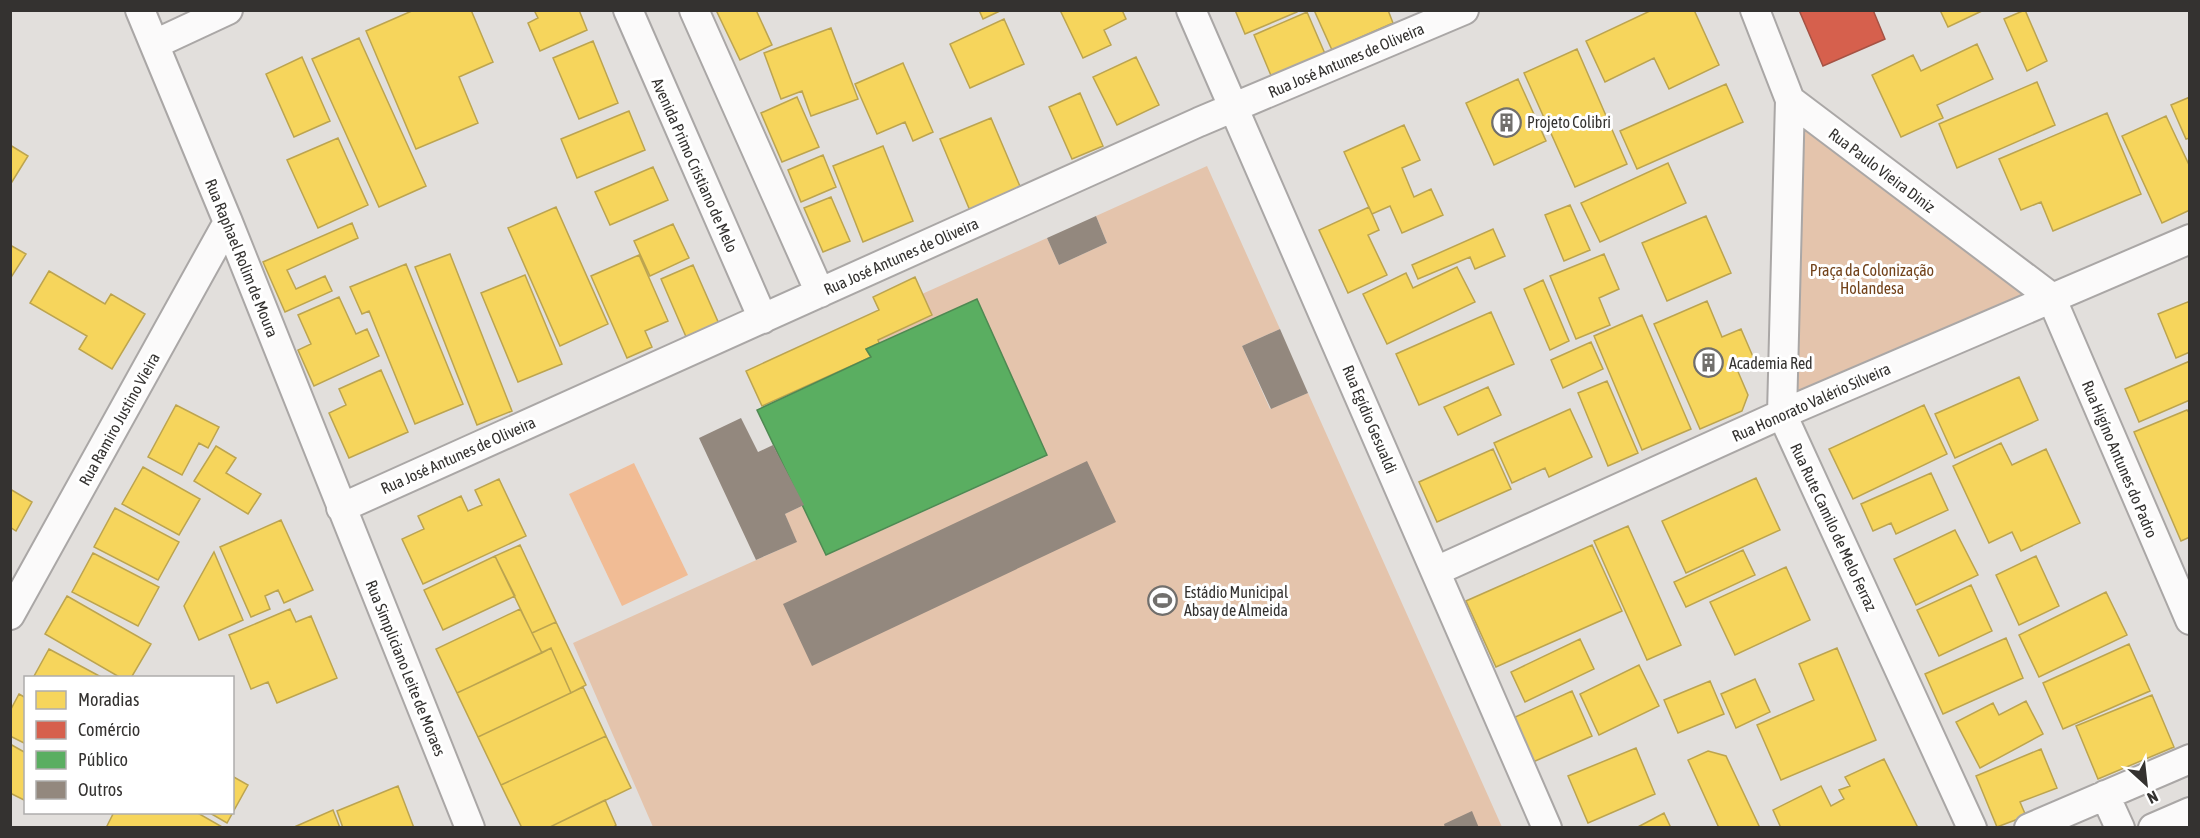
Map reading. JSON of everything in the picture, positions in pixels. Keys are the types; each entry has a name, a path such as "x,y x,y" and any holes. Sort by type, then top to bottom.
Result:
{"street":[{"name":"Rua Raphael Rolim de Moura","path":"140,10 228,222 341,508"},
{"path":"155,44 228,10"},
{"name":"Avenida Primo Cristiano de Melo","path":"628,10 763,319"},
{"path":"694,10 820,293"},
{"name":"Rua Egídio Gesualdi","path":"1191,10 1235,106 1547,828"},
{"name":"Rua José Antunes de Oliveira","path":"341,508 1235,106 1464,10"},
{"path":"1755,10 1790,100"},
{"name":"Rua Paulo Vieira Diniz","path":"1790,100 2051,297"},
{"name":"Rua Rute Camilo de Melo Ferraz","path":"1790,100 1782,414 1972,828"},
{"name":"Rua Ramiro Justino Vieira","path":"10,615 228,222"},
{"name":"Rua Honorato Valério Silveira","path":"1436,571 1782,414 2190,239"},
{"name":"Rua Higíno Antunes do Padro","path":"2051,297 2190,620"},
{"name":"Rua Simpliciano Leite de Moraes","path":"341,508 470,828"},
{"path":"2029,828 2190,759"},
{"path":"2105,795 2120,828"},
{"path":"2153,828 2190,812"}],"green space":[{"name":"Praça da Colonização Holandesa","path":"1798,121 2028,296 1785,408"},
{"path":"1207,166 1280,329 1242,346 1270,409 1308,393 1502,827 653,827 573,643 796,542 785,514 804,505 827,555 1047,456 977,299 879,343 878,340 932,315 922,294 1047,238 1059,265 1107,243 1096,216"}],"shaded area":[{"path":"634,463 688,575 622,606 569,494"}],"building: Moradias":[{"path":"414,10 471,10 493,62 459,77 478,123 416,149 366,31"},
{"path":"534,10 579,10 587,30 540,51 528,23 538,18"},
{"path":"716,10 756,10 772,45 740,60"},
{"path":"979,10 1002,10 983,19"},
{"path":"1060,10 1122,10 1126,19 1104,30 1111,45 1083,58"},
{"path":"1235,10 1297,10 1297,12 1245,34"},
{"path":"1314,10 1388,10 1393,23 1332,50"},
{"path":"1652,10 1694,10 1719,65 1669,89 1654,58 1605,82 1586,41"},
{"path":"1940,10 1984,10 1948,27"},
{"path":"2025,10 2047,61 2027,71 2004,19"},
{"path":"1307,12 1329,63 1275,85 1254,35"},
{"path":"1004,19 1024,64 970,88 950,44"},
{"path":"831,28 858,99 811,116 802,91 781,99 764,53"},
{"path":"359,38 426,186 379,207 312,59"},
{"path":"593,41 618,103 579,119 553,58"},
{"path":"1977,44 1993,79 1937,105 1943,118 1901,137 1872,75 1913,55 1921,71"},
{"path":"1577,49 1627,164 1575,187 1524,73"},
{"path":"302,57 330,121 294,137 266,74"},
{"path":"1136,57 1159,105 1117,125 1093,77"},
{"path":"903,63 933,132 913,141 905,122 877,134 855,84"},
{"name":"Projeto Colibri","path":"1518,79 1546,141 1494,165 1466,103"},
{"path":"2037,82 2055,125 1957,168 1939,124"},
{"path":"1726,84 1743,122 1637,169 1620,131"},
{"path":"1080,93 1103,146 1072,159 1049,107"},
{"path":"797,97 819,147 782,162 761,113"},
{"path":"2190,97 2190,138 2186,139 2171,105"},
{"path":"629,111 645,150 577,178 561,139"},
{"path":"2107,113 2141,194 2053,231 2041,202 2021,210 1999,159"},
{"path":"2166,116 2190,167 2190,210 2162,223 2122,136"},
{"path":"991,118 1022,191 971,213 940,139"},
{"path":"1404,125 1420,160 1402,168 1414,197 1431,189 1443,215 1402,233 1390,206 1372,214 1344,152"},
{"path":"338,138 368,205 318,228 287,160"},
{"path":"10,145 28,156 10,185"},
{"path":"883,146 913,221 863,242 833,166"},
{"path":"823,155 836,187 801,202 788,170"},
{"path":"1668,163 1686,203 1600,242 1581,203"},
{"path":"653,167 668,200 610,225 595,192"},
{"path":"831,197 850,241 823,252 804,208"},
{"path":"1570,205 1590,250 1564,261 1545,215"},
{"path":"556,207 608,324 560,346 508,228"},
{"path":"1369,207 1379,230 1368,235 1387,275 1348,293 1319,230"},
{"path":"1706,216 1731,273 1667,301 1642,243"},
{"path":"352,223 358,238 287,270 296,289 325,276 332,291 285,312 263,262"},
{"path":"673,224 689,258 650,276 634,241"},
{"path":"1493,229 1505,256 1475,269 1470,257 1418,279 1412,265"},
{"path":"10,245 26,254 10,279"},
{"path":"450,254 512,411 477,425 415,267"},
{"path":"1604,254 1619,289 1599,298 1610,325 1576,339 1550,276"},
{"path":"639,255 668,321 645,331 652,347 627,358 591,276"},
{"path":"406,264 463,404 415,424 369,311 362,314 350,287"},
{"path":"693,265 719,324 687,339 661,279"},
{"path":"1457,267 1475,302 1387,344 1363,294 1406,273 1413,288"},
{"path":"49,271 105,304 111,294 145,314 112,369 79,349 87,336 30,303"},
{"path":"525,275 562,364 518,382 481,293"},
{"path":"915,277 932,315 878,340 879,343 866,349 871,357 762,406 746,371 879,310 873,297"},
{"path":"1543,280 1569,341 1550,350 1524,289"},
{"path":"339,297 356,334 367,329 379,356 314,386 298,350 311,344 298,315"},
{"name":"Academia Red","path":"1707,301 1722,337 1741,329 1754,359 1736,367 1748,395 1742,411 1700,429 1654,324"},
{"path":"2190,301 2190,352 2176,358 2158,314"},
{"path":"1491,312 1514,364 1419,405 1396,354"},
{"path":"1642,315 1691,429 1642,450 1594,336"},
{"path":"1591,342 1603,369 1563,388 1551,360"},
{"path":"2190,361 2190,400 2139,422 2125,389"},
{"path":"381,370 408,432 349,458 329,413 346,405 339,389"},
{"path":"2019,377 2038,420 1955,458 1935,414"},
{"path":"1607,381 1638,453 1608,466 1578,393"},
{"path":"1488,387 1501,415 1458,435 1444,407"},
{"path":"176,405 219,427 208,448 199,443 182,475 148,457"},
{"path":"1924,405 1947,454 1853,499 1829,449"},
{"path":"1570,409 1592,457 1549,477 1545,468 1512,483 1494,443"},
{"path":"2187,410 2190,414 2190,537 2181,541 2134,432"},
{"path":"2001,443 2012,465 2046,449 2080,523 2021,551 2012,532 1989,543 1953,466"},
{"path":"216,446 236,458 226,473 261,494 248,514 194,481"},
{"path":"1493,449 1511,489 1437,522 1419,482"},
{"path":"143,467 200,499 179,535 122,504"},
{"path":"1931,473 1948,510 1896,534 1891,523 1873,531 1861,504"},
{"path":"1756,478 1780,530 1686,573 1662,521"},
{"path":"499,479 526,536 423,584 402,539 424,529 418,516 461,496 468,511 482,505 475,490"},
{"path":"10,489 32,502 16,531 10,527"},
{"path":"115,508 179,542 158,580 94,547"},
{"path":"281,520 313,590 284,603 278,590 265,596 270,609 251,617 220,547"},
{"path":"1628,526 1681,645 1647,660 1594,541"},
{"path":"1955,530 1978,575 1916,605 1894,559"},
{"path":"520,545 556,622 532,633 495,556"},
{"path":"1592,545 1622,611 1496,667 1466,601"},
{"path":"1743,550 1755,575 1686,607 1674,582"},
{"path":"214,552 243,620 199,640 184,606"},
{"path":"93,553 159,587 138,626 72,592"},
{"path":"495,556 515,596 443,630 424,590"},
{"path":"2036,556 2059,606 2019,625 1996,575"},
{"path":"1786,567 1810,620 1735,655 1710,602"},
{"path":"1971,585 1992,631 1939,656 1917,610"},
{"path":"2106,592 2127,635 2039,677 2019,635"},
{"path":"67,596 151,644 132,676 118,676 45,634"},
{"path":"290,609 296,622 311,616 337,678 277,703 268,682 251,689 229,635"},
{"path":"520,609 542,653 457,693 436,649"},
{"path":"556,622 586,685 571,693 551,648 542,653 532,633"},
{"path":"2006,638 2023,678 1943,714 1925,674"},
{"path":"1580,639 1594,669 1525,702 1511,672"},
{"path":"2129,644 2150,691 2063,729 2043,683"},
{"path":"551,648 571,693 478,737 457,693"},
{"path":"1837,648 1876,740 1781,780 1757,725 1814,700 1799,664"},
{"path":"49,649 99,676 34,676"},
{"path":"1639,665 1659,706 1599,735 1580,694"},
{"path":"1755,679 1770,712 1736,728 1721,694"},
{"path":"1710,681 1724,714 1678,733 1664,700"},
{"path":"583,687 606,736 501,785 478,737"},
{"path":"1572,691 1592,736 1533,762 1513,718"},
{"path":"19,694 24,697 24,743 10,736 10,711"},
{"path":"2152,695 2174,747 2098,779 2076,726"},
{"path":"2026,701 2043,734 1980,768 1956,722 1993,703 1999,715"},
{"path":"606,736 631,788 548,828 522,828 501,785"},
{"path":"10,744 24,752 24,800 10,793"},
{"path":"1636,748 1655,794 1588,823 1568,776"},
{"path":"2041,749 2057,788 2020,802 2026,816 1997,827 1976,776"},
{"path":"1708,751 1726,756 1760,828 1719,828 1688,760"},
{"path":"1884,759 1918,828 1781,828 1773,810 1821,786 1831,806 1844,799 1839,790 1850,786 1845,777"},
{"path":"234,777 248,785 234,810"},
{"path":"398,786 414,828 343,828 337,811"},
{"path":"605,800 616,825 613,828 548,828"},
{"path":"333,810 340,828 292,828"},
{"path":"1664,813 1671,828 1636,828"},
{"path":"113,814 200,814 224,828 106,828"},
{"path":"211,814 232,814 227,823"}],"building: Comércio":[{"path":"1799,10 1873,10 1885,39 1823,66"}],"building: Público":[{"path":"977,299 1047,455 826,555 757,410 871,357 866,349"}],"building: Outros":[{"path":"1096,216 1107,243 1059,265 1047,238"},
{"path":"1280,329 1308,393 1271,409 1242,346"},
{"path":"741,418 758,452 773,445 804,505 785,514 797,542 756,560 699,438"},
{"path":"1087,461 1116,522 812,666 783,604"},
{"path":"1472,811 1479,828 1445,828 1444,824"}],"place":[{"name":"Projeto Colibri","path":"1506,122"},
{"name":"Academia Red","path":"1708,363"},
{"name":"Estádio Municipal Absay de Almeida","path":"1163,601"}]}
